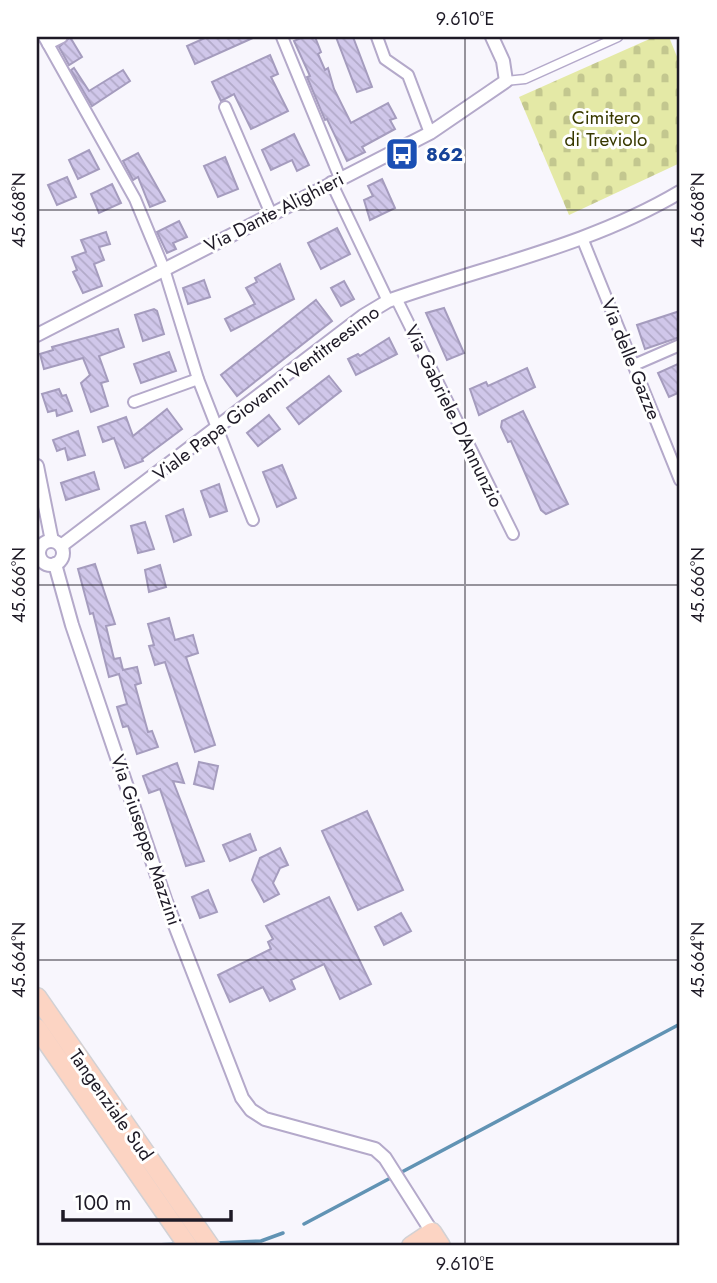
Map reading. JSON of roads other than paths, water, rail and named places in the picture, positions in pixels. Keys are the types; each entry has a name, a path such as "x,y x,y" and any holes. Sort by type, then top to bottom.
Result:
{"highway":[{"name":"Tangenziale Sud","path":"37,997 177,1214 188,1246"},
{"name":"Tangenziale Sud","path":"37,1028 177,1214 210,1246"},
{"path":"411,1246 437,1239"}],"street":[{"path":"62,37 46,40 135,199 164,269 198,379 253,520"},
{"name":"Via Gabriele D'Annunzio","path":"282,37 335,180 392,300 513,534"},
{"path":"377,37 385,59 408,75 430,133"},
{"path":"492,37 503,61 506,81 525,79 618,37"},
{"name":"Via Dante Alighieri","path":"37,335 430,133 506,81"},
{"path":"225,107 271,214"},
{"name":"Viale Papa Giovanni Ventitreesimo","path":"56,543 218,427 363,316 392,300 501,267 582,238 653,208 680,192"},
{"name":"Via delle Gazze","path":"582,238 680,480"},
{"path":"634,365 680,345"},
{"path":"134,402 198,379"},
{"path":"37,466 62,558 55,564 39,560 42,545 56,543"},
{"name":"Via Giuseppe Mazzini","path":"55,564 72,625 166,902 240,1093 251,1110 274,1122 367,1145 385,1158 437,1239"}],"waterway":[{"path":"304,1224 680,1024"},
{"path":"216,1243 261,1241 283,1233"},
{"path":"128,1246 181,1244"}],"place":[{"name":"862","path":"402,154"}],"park label":[{"name":"Cimitero di Treviolo","path":"606,128"}]}
